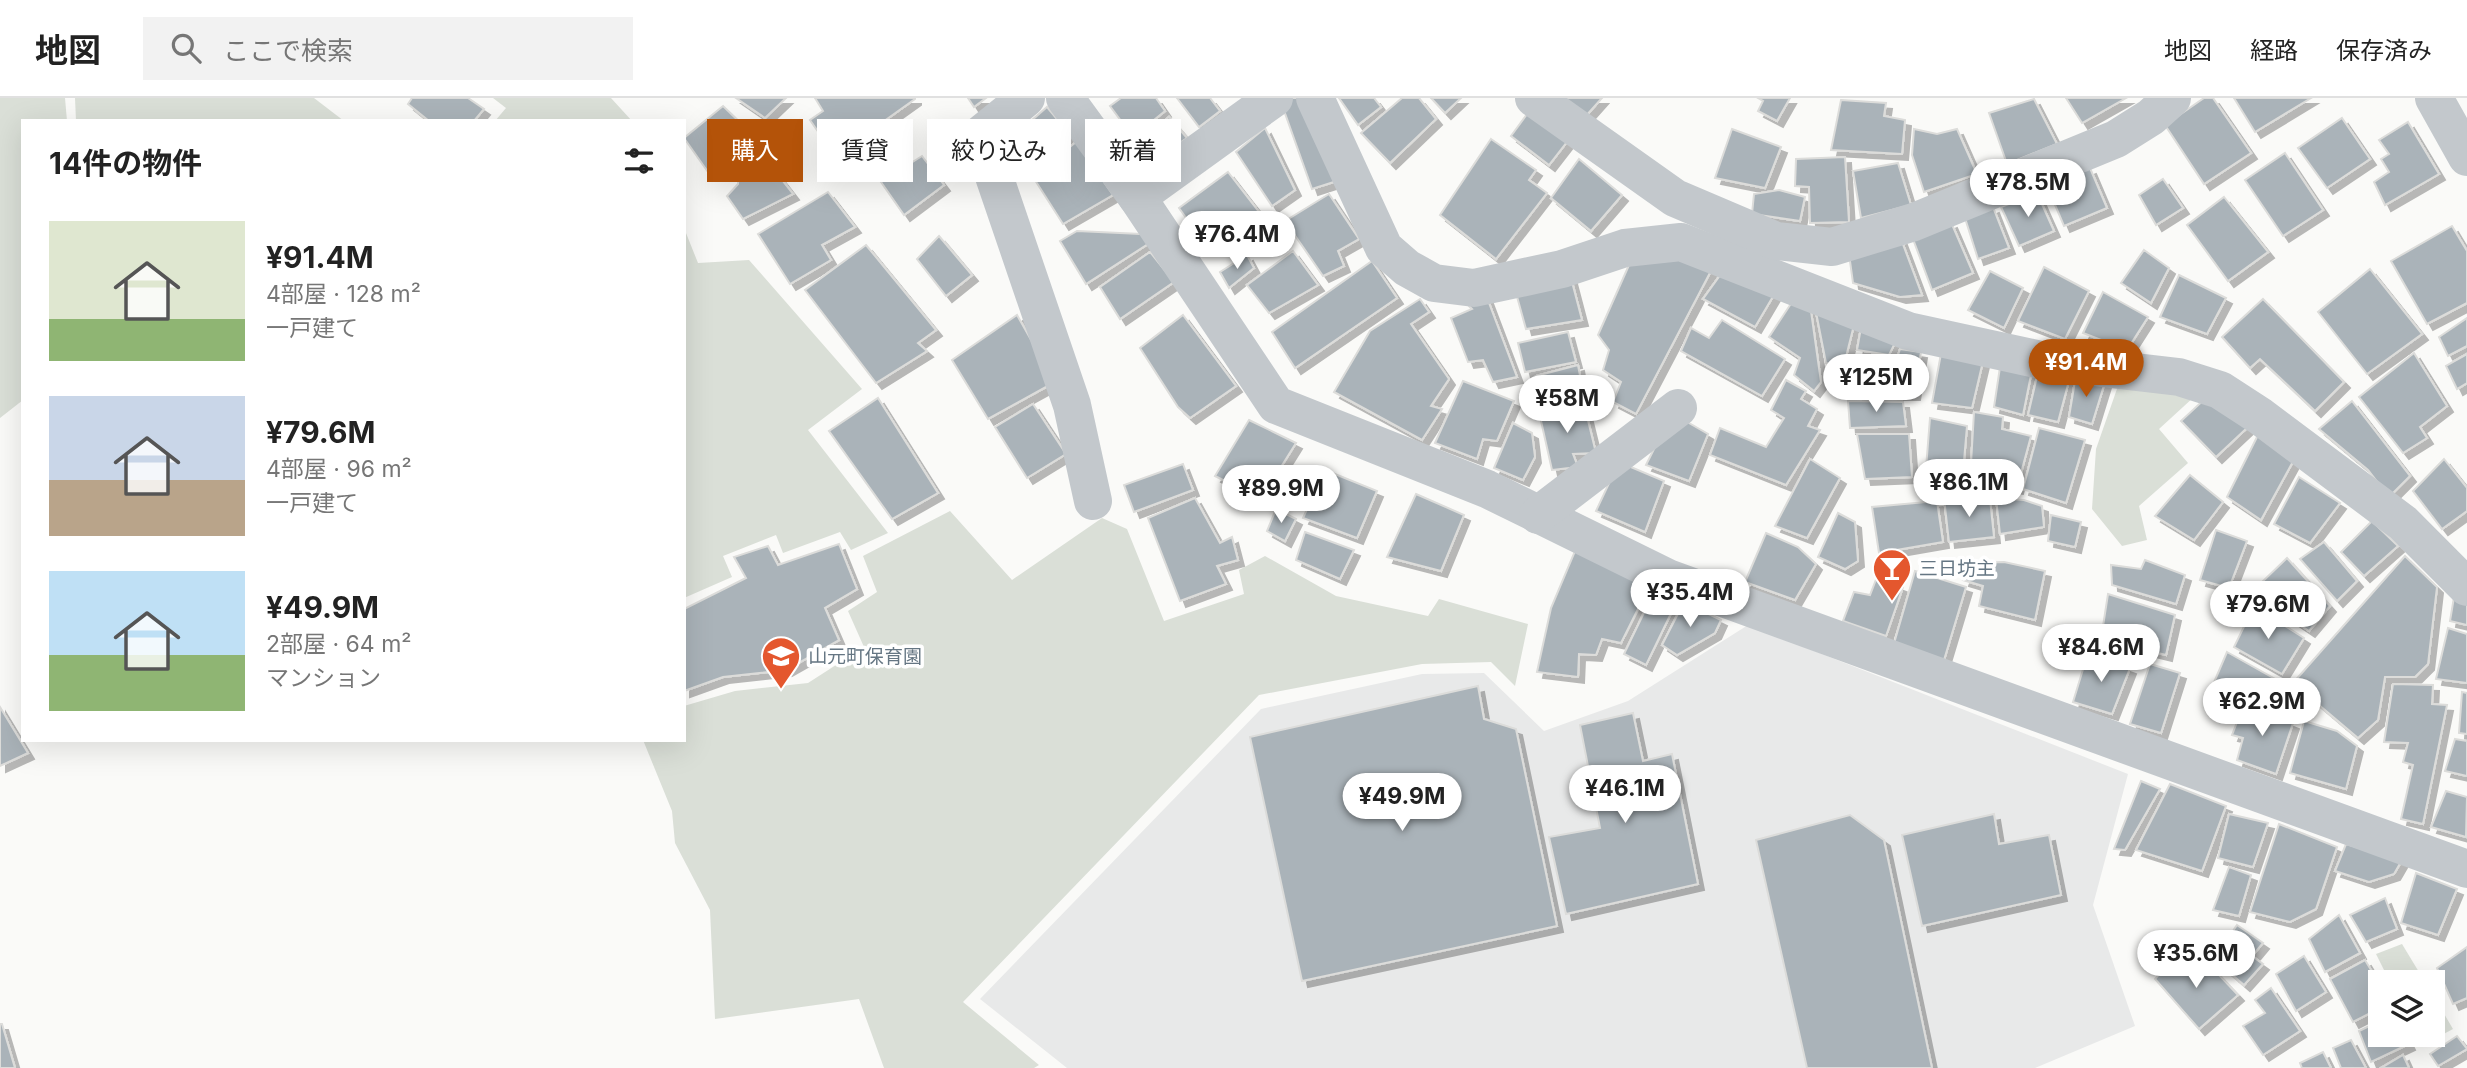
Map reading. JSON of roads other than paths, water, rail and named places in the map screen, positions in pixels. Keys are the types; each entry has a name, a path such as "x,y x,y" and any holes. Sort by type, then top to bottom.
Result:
{"street":[{"path":"1026,98 980,135 1072,405 1093,501"},
{"path":"1065,98 1137,197 1276,405 1486,489 1668,578 2467,869"},
{"path":"1137,197 1274,98"},
{"path":"1315,98 1384,248 1407,268 1434,283 1474,288 1562,269 1625,248 1681,242 1908,331 2050,362 2179,377 2220,390 2260,416 2403,523 2467,587"},
{"path":"1534,98 1675,198 1776,242 1832,247 1914,222 2116,139 2151,117 2172,98"},
{"path":"2434,98 2467,156"},
{"path":"1538,515 1678,408"}],"place":[{"name":"三日坊主","path":"1892,602"},
{"name":"山元町保育園","path":"781,690"}]}
